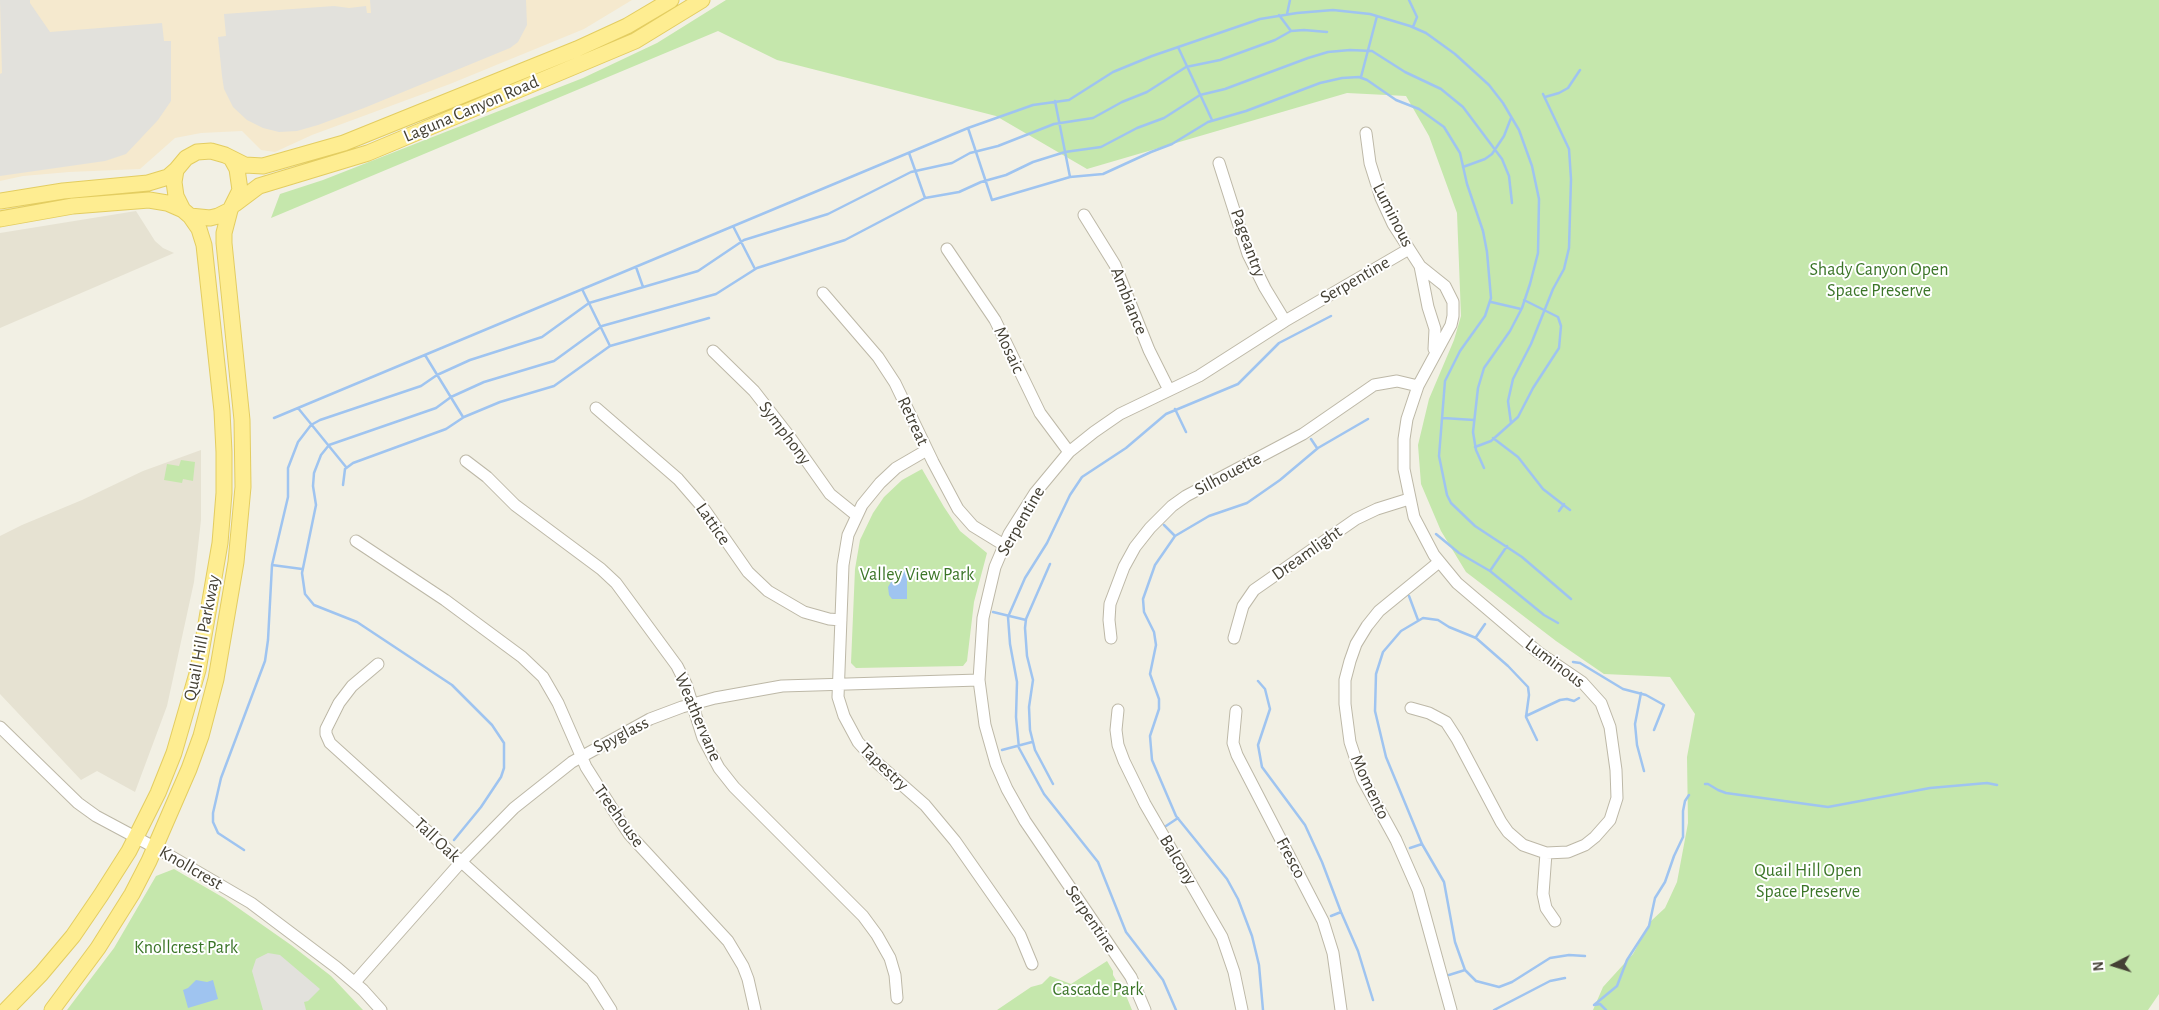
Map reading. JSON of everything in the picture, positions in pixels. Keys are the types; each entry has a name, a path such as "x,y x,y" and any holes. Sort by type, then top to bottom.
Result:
{"main road":[{"name":"Laguna Canyon Road","path":"231,158 245,165 263,166 311,154 369,134 577,49 626,26 671,0"},
{"name":"Laguna Canyon Road","path":"232,207 260,186 368,153 635,41 702,0"},
{"path":"577,49 589,60"},
{"path":"0,201 63,191 148,183 164,178 176,170 186,158 197,152 211,151 225,154 231,158 240,180 240,190 232,207 210,218 186,213 167,203 149,200 72,206 0,218"},
{"path":"176,170 174,182 176,196 186,213"},
{"name":"Quail Hill Parkway","path":"52,1010 86,966 114,923 132,894 156,848 189,769 206,717 220,659 238,548 243,487 240,402 224,243 232,207"},
{"name":"Quail Hill Parkway","path":"6,1010 42,974 84,920 113,878 136,838 169,767 193,690 216,573 223,512 224,474 222,410 204,245 199,229 186,213"}],"street":[{"name":"Luminous","path":"1366,133 1370,163 1376,186 1390,217 1420,266 1445,286 1453,302 1451,325 1434,353 1418,386 1407,419 1404,439 1404,469 1409,499 1425,541 1439,562 1457,583 1530,646 1586,685 1601,704 1608,720 1613,746 1617,790 1616,805 1612,816 1604,828 1585,845 1568,852 1546,853 1522,845 1508,832 1446,722 1429,713 1411,708"},
{"name":"Pageantry","path":"1219,162 1248,254 1265,288 1285,320"},
{"name":"Ambiance","path":"1084,215 1115,265 1149,350 1170,390"},
{"name":"Mosaic","path":"947,249 995,320 1040,413 1069,452"},
{"name":"Serpentine","path":"1145,1010 1131,977 1050,858 1007,789 996,764 989,739 979,680 983,618 992,578 1004,545 1024,509 1069,452 1094,432 1120,414 1199,376 1285,320 1409,249"},
{"name":"Luminous","path":"1420,266 1435,329 1434,353"},
{"name":"Retreat","path":"823,293 888,370 950,495 965,517 981,532 1004,545"},
{"name":"Symphony","path":"713,351 737,373 764,404 830,494 856,515"},
{"name":"Silhouette","path":"1111,638 1110,604 1124,567 1140,540 1172,506 1186,496 1304,434 1374,385 1397,381 1418,386"},
{"name":"Lattice","path":"596,408 678,479 704,509 739,560 768,591 804,612 829,619 841,620"},
{"name":"Tapestry","path":"927,450 906,461 887,475 873,490 856,515 844,550 838,683 840,706 858,742 875,761 925,805 955,841 1020,935 1032,964"},
{"name":"Weathervane","path":"466,461 487,477 515,504 601,568 616,583 683,677 706,744 712,757 726,777 863,916 877,935 890,958 895,975 897,998"},
{"name":"Dreamlight","path":"1234,638 1242,606 1254,590 1356,519 1377,509 1409,499"},
{"name":"Treehouse","path":"356,541 445,600 532,665 552,692 580,756 605,799 629,834 728,941 748,980 755,1010"},
{"name":"Momento","path":"1439,562 1379,610 1367,626 1356,644 1350,661 1345,680 1345,704 1350,742 1355,759 1362,778 1396,840 1418,890 1451,1010"},
{"name":"Tall Oak","path":"378,664 352,686 344,696 326,729 327,739 335,750 592,980 611,1010"},
{"name":"Spyglass","path":"355,982 461,862 521,802 580,756 650,719 692,704 760,688 794,684 979,680"},
{"name":"Balcony","path":"1118,710 1117,738 1124,761 1145,804 1222,937 1234,972 1242,1010"},
{"name":"Fresco","path":"1236,711 1234,742 1237,755 1323,921 1333,953 1341,1010"},
{"name":"Knollcrest","path":"0,727 70,797 96,816 156,848 255,906 355,982 381,1010"},
{"path":"1546,853 1543,894 1546,908 1555,921"}],"shaded area":[{"path":"0,0 632,0 584,29 450,84 312,135 275,152 261,150 242,131 201,133 175,138 140,169 69,172 23,176 0,181"},
{"path":"0,0 30,0 30,3 50,32 162,23 164,41 171,41 171,101 158,120 126,154 105,161 0,176 0,74 2,73"},
{"path":"370,0 526,0 527,25 518,42 510,48 364,108 297,131 279,132 263,128 247,120 233,107 224,89 218,37 226,36 224,14 334,6 349,8 366,6 367,13 371,13"},
{"path":"136,211 155,241 163,248 174,253 0,328 0,233"},
{"path":"201,450 201,520 194,582 167,706 135,792 97,771 81,780 0,694 0,536 143,471"},
{"path":"268,953 280,955 320,989 308,1001 304,1002 306,1010 263,1010 252,971 256,959"}],"green space":[{"path":"726,0 2159,0 2159,994 2148,1010 1593,1010 1603,987 1633,954 1651,921 1665,908 1677,882 1688,823 1687,757 1695,714 1670,677 1604,674 1556,641 1466,572 1441,531 1421,484 1418,445 1429,399 1454,340 1461,316 1457,213 1429,136 1406,96 1347,93 1087,169 996,116 777,60 718,31 271,218 280,194 323,180 583,78 657,43"},
{"path":"181,460 195,462 193,481 183,479 182,483 164,480 167,464 179,466"},
{"name":"Valley View Park","path":"922,469 960,531 987,553 974,602 967,661 963,666 856,668 851,663 855,569 860,540 873,513 884,497 902,480"},
{"name":"Knollcrest Park","path":"174,869 224,898 291,945 331,976 363,1010 67,1010 114,948 156,876"},
{"name":"Cascade Park","path":"1107,961 1132,1010 997,1010 1031,987 1042,984 1050,976 1071,984"}],"water":[{"path":"894,570 907,570 907,599 892,599 889,595 888,587 894,577"},
{"path":"196,980 207,982 213,980 218,999 188,1008 183,990"}],"waterway":[{"path":"1287,14 1290,0"},
{"path":"1409,0 1417,17 1413,27"},
{"path":"274,418 968,128 1033,105 1069,100 1113,72 1152,56 1260,19 1333,10 1370,14 1410,26 1426,33 1455,54 1489,85 1503,103 1519,130 1532,166 1539,199 1538,253 1522,308 1510,331 1484,368 1478,388 1473,432 1476,450 1484,468"},
{"path":"1279,15 1291,31"},
{"path":"1361,77 1377,16"},
{"path":"244,850 218,833 213,822 213,813 221,778 265,661 272,565 288,497 288,468 298,442 311,425 320,420 421,386 437,375 470,360 542,337 589,303 698,271 744,240 828,214 911,172 952,163 970,153 998,146 1054,124 1093,118 1122,102 1147,92 1186,67 1220,60 1275,40 1291,31 1327,32"},
{"path":"1178,47 1212,120"},
{"path":"454,840 481,807 501,777 504,768 504,743 492,725 452,685 357,622 314,605 305,594 302,573 316,505 313,486 314,473 321,455 329,445 436,408 451,397 484,382 554,361 602,326 716,294 757,268 845,240 925,198 959,192 981,182 1006,175 1033,162 1065,152 1101,147 1137,128 1164,118 1200,95 1225,89 1328,52 1372,51 1405,72 1441,89 1463,107 1502,159 1509,176 1512,203"},
{"path":"1545,97 1568,88 1580,70"},
{"path":"968,128 992,200 1070,177 1103,174 1172,144 1208,122 1246,111 1320,83 1342,78 1359,77 1367,80 1396,100 1419,109 1444,127 1460,153 1467,184 1483,231 1491,298 1485,316 1460,351 1445,381 1439,456 1447,495 1451,503 1475,526 1522,557 1571,599"},
{"path":"1511,423 1508,401 1513,379 1531,344 1553,289 1564,269 1569,248 1571,179 1569,149 1543,94"},
{"path":"1055,101 1070,177"},
{"path":"1463,167 1485,159 1492,154 1504,136 1511,118"},
{"path":"909,153 925,198"},
{"path":"733,226 755,269"},
{"path":"636,267 643,287"},
{"path":"582,289 610,346"},
{"path":"1475,447 1491,441 1518,417 1533,388 1559,348 1561,326 1558,317 1524,300"},
{"path":"1491,302 1521,309"},
{"path":"1176,1010 1163,980 1126,932 1098,862 1044,794 1019,748 1016,717 1017,682 1010,644 1008,617 1025,578 1047,543 1070,495 1082,477 1126,448 1166,414 1238,384 1279,343 1331,316"},
{"path":"343,485 345,469 353,463 446,429 464,417 500,402 554,386 610,346 709,318"},
{"path":"425,355 463,417"},
{"path":"298,408 346,467"},
{"path":"1175,409 1186,432"},
{"path":"1443,418 1474,420"},
{"path":"1263,1010 1259,965 1252,936 1238,899 1227,879 1176,816 1152,760 1150,736 1159,709 1159,699 1150,674 1156,645 1154,632 1144,612 1143,599 1155,565 1175,536 1209,516 1247,503 1280,480 1318,448 1368,419"},
{"path":"1493,438 1518,457 1543,489 1570,510"},
{"path":"1311,439 1317,448"},
{"path":"1559,511 1564,504"},
{"path":"1164,525 1175,536"},
{"path":"1436,534 1459,553 1490,571 1544,615 1558,623"},
{"path":"1490,571 1507,546"},
{"path":"1050,564 1026,619 1025,628 1027,656 1033,680 1029,707 1030,730 1035,750 1053,784"},
{"path":"272,565 302,569"},
{"path":"1409,596 1418,620"},
{"path":"993,612 1026,620"},
{"path":"1537,740 1526,717 1529,695 1528,687 1508,666 1476,638 1449,627 1438,620 1423,618 1401,631 1383,652 1376,674 1375,711 1386,757 1422,844 1444,882 1455,942 1465,970 1476,981 1499,987 1512,982 1550,958 1569,955 1585,956"},
{"path":"1476,637 1485,624"},
{"path":"1573,662 1580,663 1623,689 1646,695 1664,705 1654,730"},
{"path":"1258,681 1265,689 1270,709 1258,745 1262,767 1305,825 1358,951 1373,1000"},
{"path":"1641,693 1635,724 1637,745 1644,771"},
{"path":"1526,716 1560,700 1574,701 1579,698"},
{"path":"1002,750 1032,742"},
{"path":"1705,784 1726,793 1828,807 1930,788 1987,783 1997,785"},
{"path":"1606,1010 1600,1004 1594,1005 1617,986 1627,960 1649,926 1655,898 1665,882 1683,837 1683,811 1685,801 1689,795"},
{"path":"1166,826 1178,818"},
{"path":"1410,848 1422,844"},
{"path":"1331,916 1341,912"},
{"path":"1449,975 1465,970"},
{"path":"1494,1010 1550,981 1565,978"}],"park label":[{"name":"Shady Canyon Open Space Preserve","path":"1879,280"},
{"name":"Quail Hill Open Space Preserve","path":"1808,881"}]}
